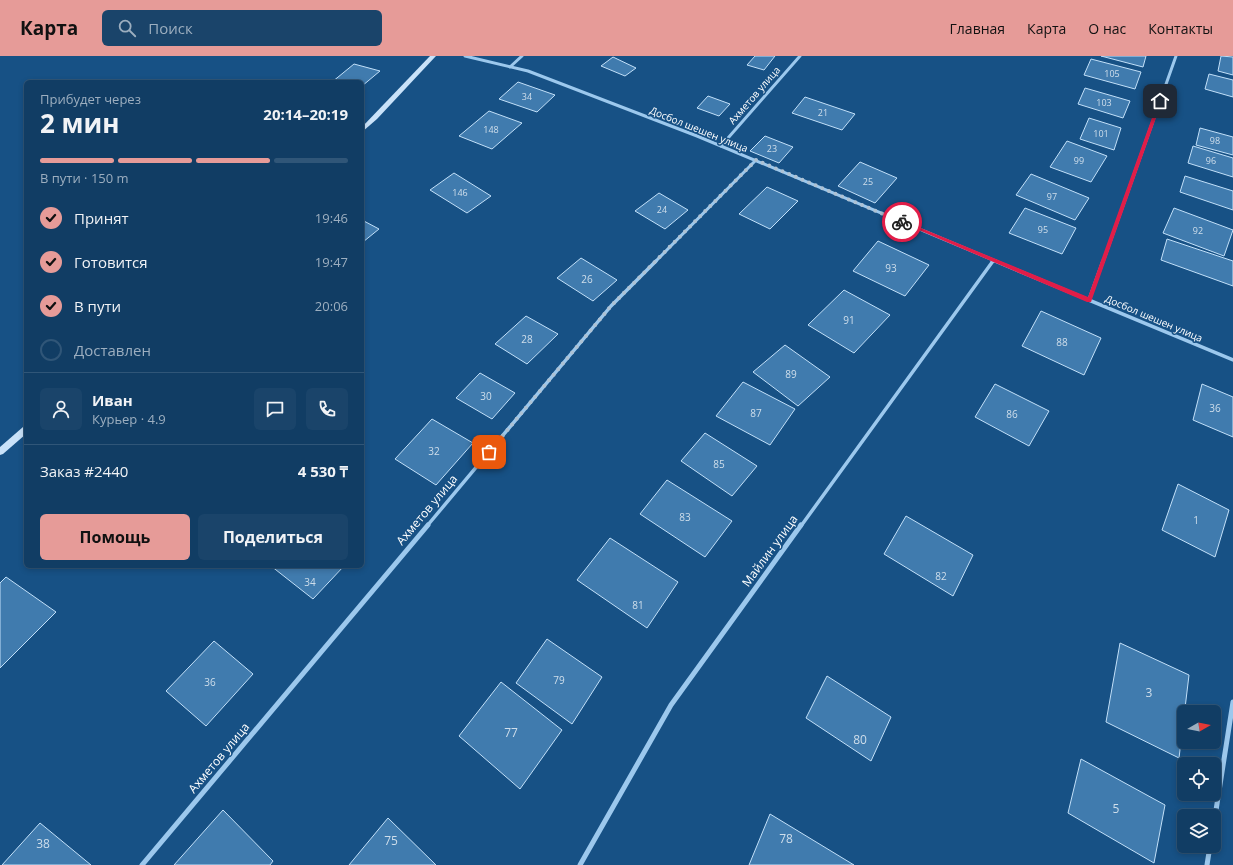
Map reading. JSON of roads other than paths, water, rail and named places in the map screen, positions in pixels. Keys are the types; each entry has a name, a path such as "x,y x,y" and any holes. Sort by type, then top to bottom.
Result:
{"street":[{"path":"364,128 433,56"},
{"name":"Досбол шешен улица","path":"465,56 528,71 721,146 1233,360"},
{"path":"510,67 522,56"},
{"name":"Ахметов улица","path":"721,146 800,56"},
{"path":"1089,300 1176,56"},
{"name":"Ахметов улица","path":"142,865 611,306 756,160"},
{"name":"Майлин улица","path":"580,865 671,705 993,260"},
{"path":"0,452 24,431"},
{"path":"1216,809 1233,702"},
{"path":"1207,865 1209,853"}]}
